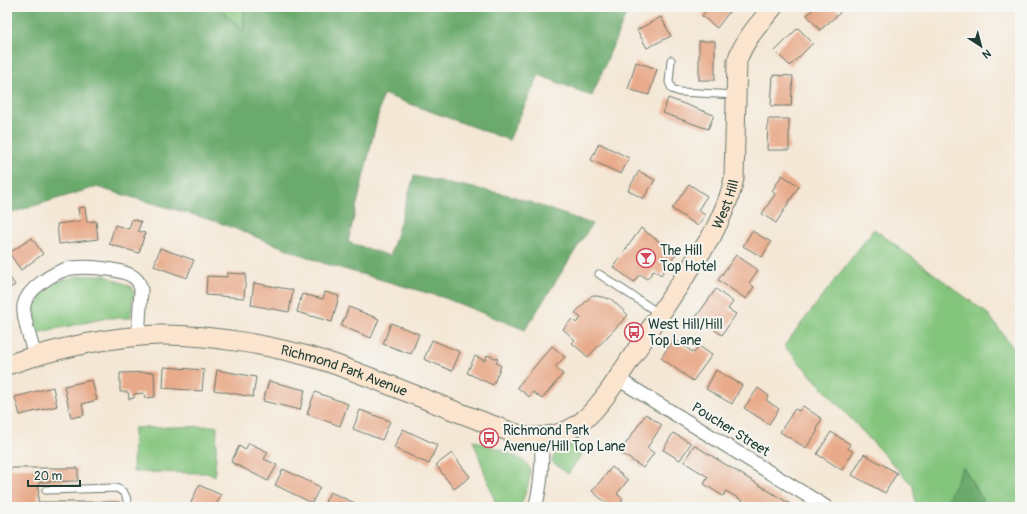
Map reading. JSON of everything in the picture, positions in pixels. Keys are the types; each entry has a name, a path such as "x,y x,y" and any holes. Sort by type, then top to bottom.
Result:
{"street":[{"name":"West Hill","path":"542,438 560,434 572,429 587,419 597,409 711,237 723,214 731,192 734,178 737,61 741,49 757,26 773,7"},
{"path":"35,356 25,314 24,306 26,298 35,288 50,276 68,268 92,268 120,271 135,278 140,284 141,290 138,337"},
{"name":"Richmond Park Avenue","path":"7,365 74,346 119,338 158,335 211,338 288,352 331,364 526,437 542,438"},
{"name":"Poucher Street","path":"618,379 826,507"},
{"path":"535,507 539,494 541,476 542,438"}],"lane":[{"path":"671,60 669,82 672,89 680,92 737,95"},
{"path":"599,274 661,314"},
{"path":"46,490 116,488 123,491 127,498 128,507"}],"green space":[{"path":"7,7 218,7 244,31 244,7 629,7 592,96 539,75 509,140 383,94 348,242 390,256 414,176 509,195 592,224 525,330 445,298 323,263 215,221 96,187 7,214"},
{"path":"218,7 244,7 244,31"},
{"path":"874,229 988,314 1020,357 1020,507 987,507 963,468 944,507 916,507 913,486 784,346"},
{"path":"104,275 132,287 134,291 130,318 107,318 36,333 33,314 34,306 40,296 57,282 78,276"},
{"path":"217,426 215,476 209,473 133,472 134,428"},
{"path":"573,438 586,448 568,474 552,462 555,454 560,448"},
{"path":"473,440 514,456 522,460 527,465 530,470 530,475 527,489 520,507 497,507"},
{"path":"963,467 987,507 944,507"}],"building":[{"path":"709,7 733,7 717,28 702,16"},
{"path":"816,7 835,7 840,13 820,30 807,15"},
{"path":"661,17 671,36 647,48 637,30"},
{"path":"798,28 813,43 790,66 775,51"},
{"path":"699,41 715,41 715,80 699,80"},
{"path":"636,62 657,69 649,95 628,89"},
{"path":"773,75 793,76 791,106 771,106"},
{"path":"668,98 714,115 708,129 663,113"},
{"path":"768,119 789,119 789,150 767,150"},
{"path":"599,143 629,158 621,174 591,160"},
{"path":"639,171 655,180 643,199 628,190"},
{"path":"782,175 799,186 776,223 762,214 775,194 772,191"},
{"path":"689,184 707,196 698,210 705,215 698,226 672,209"},
{"path":"85,207 87,222 96,221 98,239 59,244 57,224 80,221 78,208"},
{"path":"132,219 141,222 138,231 145,233 139,253 109,244 115,225 129,229"},
{"name":"The Hill Top Hotel","path":"641,228 676,254 661,275 654,270 647,279 640,274 634,282 613,267"},
{"path":"752,231 771,242 762,257 743,246"},
{"path":"32,238 43,254 21,270 9,253"},
{"path":"160,248 194,260 187,278 154,266"},
{"path":"736,255 758,270 749,283 754,287 746,299 718,280"},
{"path":"7,273 15,285 7,290"},
{"path":"227,273 246,274 244,298 206,295 207,276 227,277"},
{"path":"254,283 293,290 289,312 251,305"},
{"path":"716,289 733,302 728,309 736,314 722,335 696,317"},
{"path":"325,292 339,296 332,322 297,312 302,294 323,299"},
{"path":"592,295 611,299 628,315 588,357 572,343 575,340 563,329 572,319 576,323 581,318 575,313"},
{"path":"349,307 379,319 371,338 341,326"},
{"path":"391,323 419,334 411,354 383,344"},
{"path":"674,339 694,353 699,346 712,355 693,381 661,358"},
{"path":"432,340 460,352 452,371 424,359"},
{"path":"552,346 565,357 555,367 563,374 542,399 533,392 529,397 517,387"},
{"path":"487,355 498,359 496,363 501,366 493,385 467,373 475,356 485,361"},
{"path":"164,367 204,370 202,391 163,388"},
{"path":"217,370 256,377 253,397 214,390"},
{"path":"716,370 742,385 732,404 706,389"},
{"path":"154,372 155,397 145,398 144,393 134,394 134,398 129,399 128,392 120,392 120,373"},
{"path":"92,380 97,400 82,404 84,415 71,418 64,386"},
{"path":"269,381 305,390 300,410 263,401"},
{"path":"53,387 57,406 20,415 15,397"},
{"path":"758,388 769,396 766,400 779,409 769,424 744,408"},
{"path":"315,392 348,404 340,426 307,414"},
{"path":"803,406 822,419 818,425 817,432 806,448 780,432 795,409 799,411"},
{"path":"360,410 390,421 382,440 353,429"},
{"path":"646,414 662,425 647,448 654,453 643,468 620,452"},
{"path":"7,415 11,423 7,425"},
{"path":"403,429 437,445 429,464 394,448"},
{"path":"831,432 850,444 848,448 853,452 842,470 817,454"},
{"path":"673,433 691,443 680,460 663,450"},
{"path":"249,443 268,452 264,459 277,465 268,481 231,462 239,446 245,450"},
{"path":"694,445 795,507 753,507 726,491 723,496 704,484 708,477 684,462"},
{"path":"452,453 470,477 454,489 436,465"},
{"path":"864,454 897,473 885,493 852,475"},
{"path":"612,467 628,480 617,494 623,499 617,507 611,507 592,491"},
{"path":"10,468 78,468 78,481 39,482 38,502 119,502 119,507 10,507"},
{"path":"283,469 320,487 312,503 275,485"},
{"path":"199,485 221,495 215,507 189,507"},
{"path":"330,492 364,507 323,507"}],"place":[{"name":"The Hill Top Hotel","path":"646,258"},
{"name":"West Hill/Hill Top Lane","path":"634,332"},
{"name":"Richmond Park Avenue/Hill Top Lane","path":"489,438"}]}
